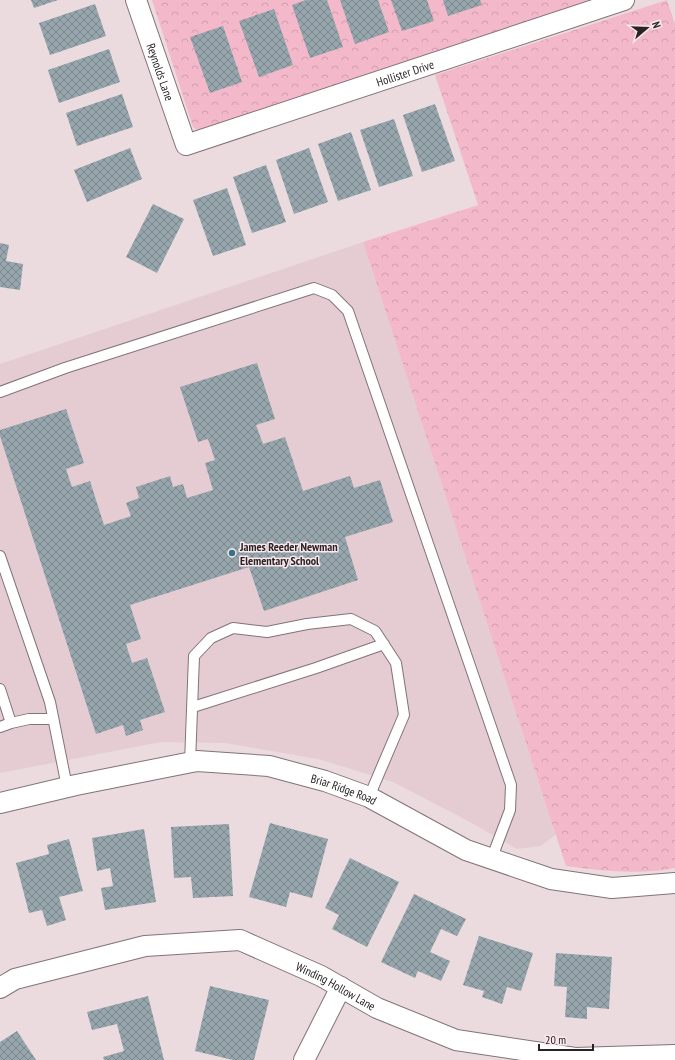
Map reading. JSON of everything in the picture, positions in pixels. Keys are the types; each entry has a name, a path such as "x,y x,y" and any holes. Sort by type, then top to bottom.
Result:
{"street":[{"name":"Reynolds Lane","path":"136,0 186,145"},
{"name":"Hollister Drive","path":"186,145 624,0"},
{"name":"Briar Ridge Road","path":"0,802 198,761 269,766 325,781 369,798 466,850 551,880 612,888 675,883"},
{"name":"Winding Hollow Lane","path":"0,988 15,979 144,946 240,940 321,976 377,1008 456,1040 575,1058 596,1059 675,1056"},
{"path":"304,1060 341,988"}],"lane":[{"path":"0,392 64,368 314,288 332,295 348,311 511,785 510,810 491,860"},
{"path":"0,556 50,702 67,787"},
{"path":"190,763 194,656 211,638 232,628 267,632 307,624 351,619 375,631 396,663 404,715 369,798"},
{"path":"192,707 384,644"},
{"path":"0,689 11,723"},
{"path":"0,727 29,719 53,719"}],"shaded area":[{"name":"James Reeder Newman Elementary School","path":"363,242 556,834 541,846 517,849 470,822 393,782 318,759 225,743 161,742 0,773 0,364"}],"green space":[{"path":"152,0 589,0 403,65 197,130 193,127"},
{"path":"667,0 675,24 675,868 634,872 607,871 566,866 363,242 478,205 435,75"}],"building":[{"path":"31,0 58,0 34,8"},
{"path":"306,0 327,0 343,47 310,58 292,5"},
{"path":"340,0 378,0 389,32 355,44"},
{"path":"391,0 427,0 434,21 402,31"},
{"path":"443,0 480,0 482,5 448,16"},
{"path":"95,4 106,36 50,55 39,23"},
{"path":"274,9 293,65 259,77 239,21"},
{"path":"223,26 242,82 210,93 190,37"},
{"path":"109,49 120,82 59,103 48,70"},
{"path":"122,94 133,127 77,146 66,113"},
{"path":"435,104 455,161 422,172 403,115"},
{"path":"394,119 413,176 379,187 360,130"},
{"path":"351,132 371,190 338,201 318,144"},
{"path":"130,148 142,179 87,202 74,170"},
{"path":"309,148 328,202 294,214 276,160"},
{"path":"266,165 286,222 252,233 233,177"},
{"path":"227,188 246,245 213,256 193,200"},
{"path":"153,204 184,219 157,273 126,257"},
{"path":"0,243 9,245 6,261 23,264 20,290 0,287"},
{"path":"257,363 275,419 256,425 263,444 285,437 303,491 350,476 354,488 380,480 393,522 345,537 358,580 264,611 249,567 130,605 141,639 126,644 132,663 147,658 165,712 140,720 143,730 126,736 123,725 96,734 0,436 0,430 66,409 84,463 66,469 72,487 90,481 104,525 131,516 126,503 139,498 136,487 170,476 173,487 183,484 187,498 213,490 205,463 215,460 208,439 198,442 180,387"},
{"path":"270,823 328,839 312,898 290,892 286,907 249,897"},
{"path":"229,824 233,896 193,898 191,877 174,878 171,827"},
{"path":"144,829 156,902 105,910 101,888 113,886 110,868 97,871 92,838"},
{"path":"69,839 83,891 59,897 66,920 47,926 42,910 29,913 16,863 49,854 47,845"},
{"path":"350,858 399,882 367,947 332,929 339,915 325,908"},
{"path":"414,894 466,919 457,936 441,929 430,952 450,961 441,981 418,971 415,978 381,962"},
{"path":"479,936 533,953 521,991 507,987 502,1004 482,997 484,991 463,985"},
{"path":"556,953 612,957 609,1009 587,1007 587,1019 565,1017 567,987 554,986"},
{"path":"210,986 269,1000 254,1060 233,1060 195,1051"},
{"path":"148,996 164,1060 104,1060 103,1057 124,1051 117,1024 92,1030 87,1012"},
{"path":"17,1031 36,1060 0,1060 0,1042"}],"place":[{"name":"James Reeder Newman Elementary School","path":"232,553"}]}
